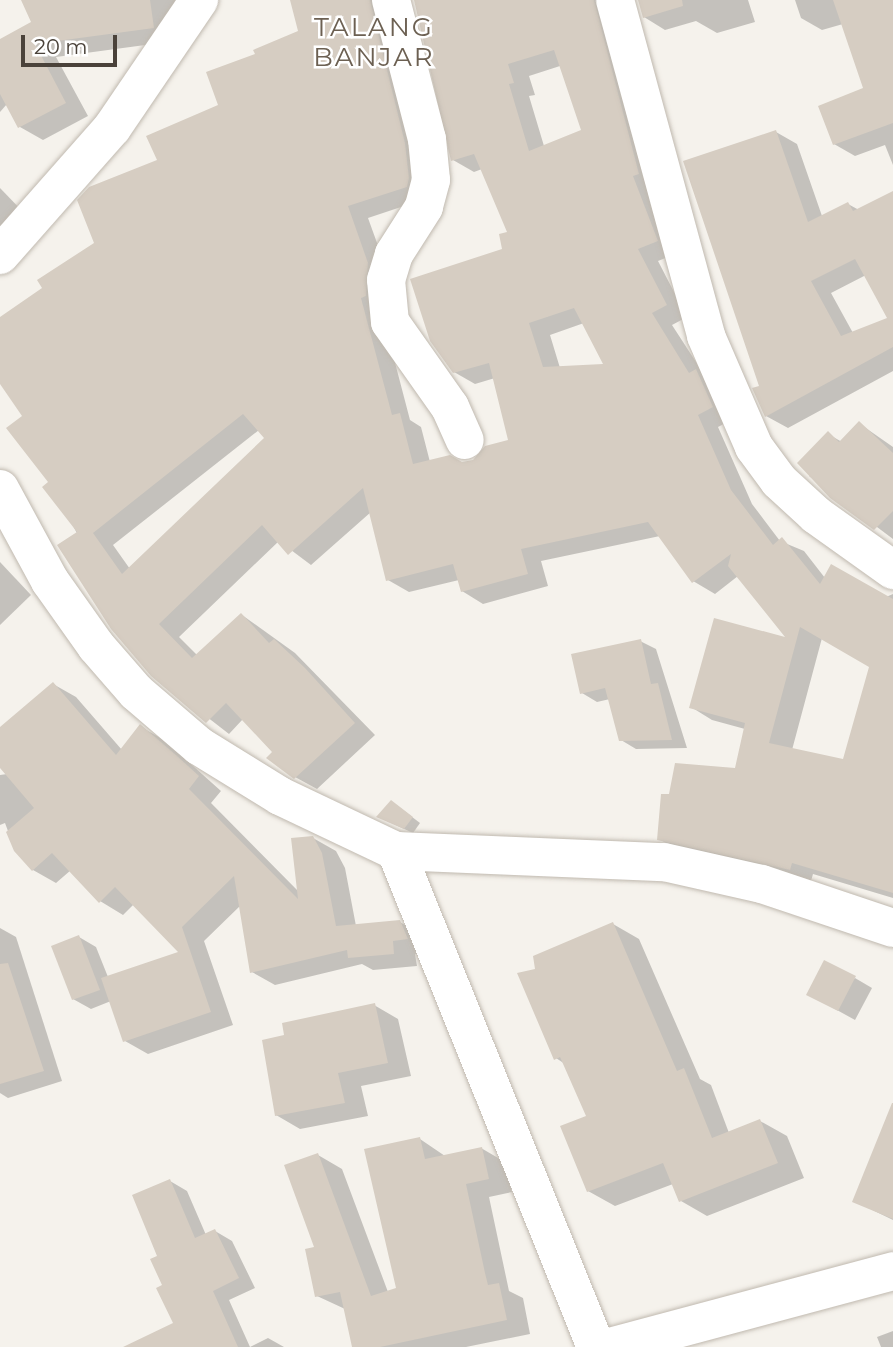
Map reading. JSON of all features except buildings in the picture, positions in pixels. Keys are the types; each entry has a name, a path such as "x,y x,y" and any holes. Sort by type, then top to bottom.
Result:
{"street":[{"path":"0,255 112,128 199,0"},
{"path":"391,0 427,139 431,180 424,207 394,254 386,280 390,322 450,407 466,440"},
{"path":"615,0 706,336 754,447 779,481 816,515 893,569"},
{"path":"0,489 50,581 96,646 136,692 199,746 280,796 396,851 664,862 762,884 893,928"},
{"path":"396,851 596,1347"},
{"path":"610,1347 893,1271"}],"district":[{"name":"TALANG BANJAR","path":"374,43"}]}
